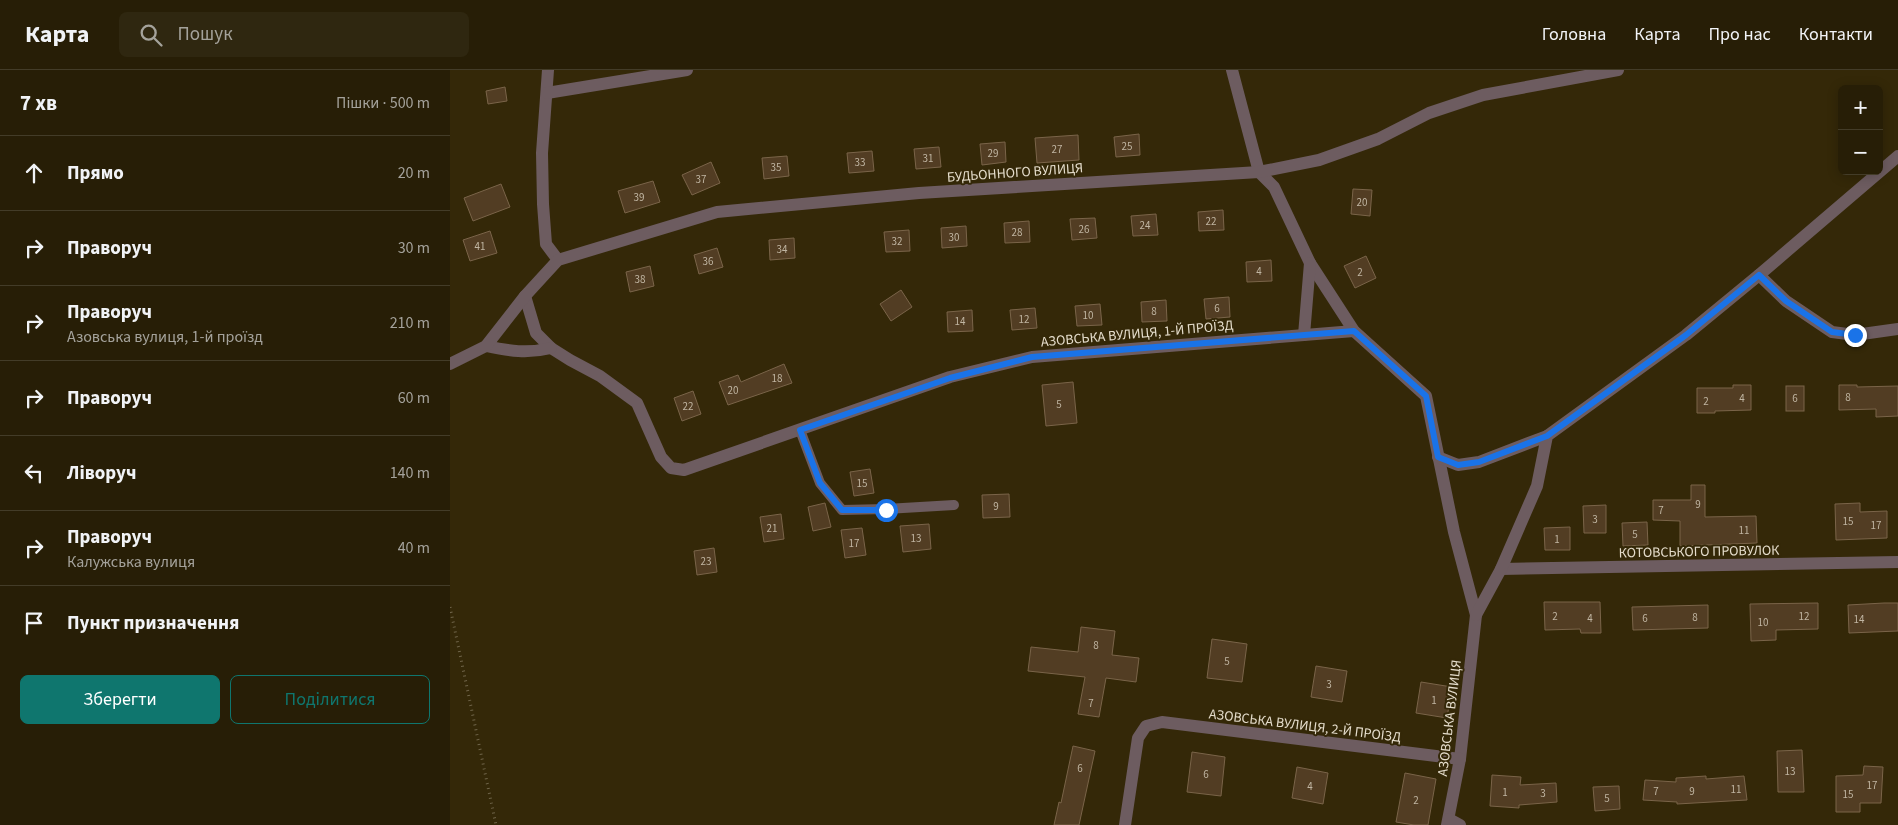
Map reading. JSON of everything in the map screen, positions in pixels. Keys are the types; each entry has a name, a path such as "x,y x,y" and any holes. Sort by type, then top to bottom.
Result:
{"street":[{"path":"450,364 486,346 525,296 558,260 546,244 543,214 542,153 548,70"},
{"path":"547,93 687,70"},
{"path":"1232,70 1259,172 1274,188 1310,263 1354,331 1426,396 1454,532 1476,615"},
{"name":"БУДЬОННОГО ВУЛИЦЯ","path":"558,260 717,212 919,193 1259,172 1319,160 1378,138 1429,113 1483,95 1618,70"},
{"path":"1438,457 1458,465 1479,462 1547,436 1686,335 1898,156"},
{"path":"1304,335 1310,263"},
{"path":"1759,275 1786,301 1832,332 1855,335 1898,330"},
{"path":"525,296 536,333 551,348"},
{"name":"АЗОВСЬКА ВУЛИЦЯ, 1-Й ПРОЇЗД","path":"551,348 600,376 637,403 661,457 671,468 684,470 950,378 1032,357 1354,331"},
{"path":"486,346 524,352 551,348"},
{"path":"1476,615 1501,569 1537,486 1547,436"},
{"name":"КОТОВСЬКОГО ПРОВУЛОК","path":"1501,569 1898,562"},
{"name":"АЗОВСЬКА ВУЛИЦЯ","path":"1448,822 1460,759 1476,615"},
{"name":"АЗОВСЬКА ВУЛИЦЯ, 2-Й ПРОЇЗД","path":"1124,825 1138,738 1146,726 1162,722 1460,759"},
{"path":"1448,822 1460,825"}],"lane":[{"path":"800,430 820,483 842,510 886,510 954,505"}],"path":[{"path":"450,607 496,825"}],"building":[{"path":"505,87 507,101 488,104 486,91"},
{"path":"1139,134 1140,155 1116,157 1114,137"},
{"path":"1078,135 1079,160 1037,163 1035,138"},
{"path":"1005,142 1006,162 982,165 980,144"},
{"path":"939,147 941,167 916,169 914,149"},
{"path":"872,151 874,171 849,173 847,153"},
{"path":"787,156 789,176 764,179 762,158"},
{"path":"711,162 720,183 692,195 682,175"},
{"path":"653,181 660,202 625,213 618,191"},
{"path":"501,184 510,207 473,221 464,198"},
{"path":"1353,189 1372,190 1370,216 1351,214"},
{"path":"1223,210 1224,230 1199,231 1198,212"},
{"path":"1156,214 1158,235 1133,236 1131,216"},
{"path":"1095,218 1097,238 1072,240 1070,219"},
{"path":"1029,221 1030,242 1005,243 1004,223"},
{"path":"966,226 967,246 942,248 941,228"},
{"path":"909,230 910,251 886,252 884,232"},
{"path":"490,231 497,253 470,261 463,240"},
{"path":"794,238 795,258 770,260 769,240"},
{"path":"717,248 723,267 699,274 694,255"},
{"path":"1366,256 1376,278 1355,288 1344,266"},
{"path":"1271,260 1272,281 1247,282 1246,262"},
{"path":"650,266 654,286 630,292 626,272"},
{"path":"901,290 912,307 891,321 880,304"},
{"path":"1229,297 1230,317 1206,319 1204,299"},
{"path":"1166,300 1167,321 1142,322 1141,302"},
{"path":"1100,304 1102,325 1077,326 1075,306"},
{"path":"1035,308 1037,328 1012,330 1010,310"},
{"path":"972,310 973,331 948,332 947,312"},
{"path":"784,364 792,383 728,405 719,382 738,375 741,382"},
{"path":"1073,382 1077,423 1046,426 1042,385"},
{"path":"1733,385 1751,385 1751,410 1697,413 1697,388 1733,388"},
{"path":"1839,385 1857,385 1857,387 1898,386 1898,416 1876,417 1876,409 1839,410"},
{"path":"1786,386 1804,386 1804,411 1786,411"},
{"path":"693,391 701,414 682,421 674,398"},
{"path":"870,469 874,493 854,496 850,472"},
{"path":"1691,485 1705,485 1705,517 1756,516 1757,543 1680,546 1680,521 1653,520 1653,500 1691,500"},
{"path":"1009,494 1010,517 983,518 982,495"},
{"path":"825,503 831,527 813,531 808,507"},
{"path":"1860,503 1860,512 1887,511 1887,538 1836,540 1835,504"},
{"path":"1606,505 1606,533 1584,533 1583,506"},
{"path":"781,514 784,539 764,542 760,517"},
{"path":"1647,522 1648,545 1623,546 1622,523"},
{"path":"929,524 931,549 903,552 900,526"},
{"path":"1570,527 1570,550 1545,550 1544,528"},
{"path":"862,528 866,555 845,558 841,530"},
{"path":"714,548 717,572 697,575 694,551"},
{"path":"1544,602 1600,602 1601,633 1581,633 1580,629 1545,630"},
{"path":"1818,603 1818,629 1776,630 1776,640 1751,641 1750,604"},
{"path":"1898,603 1898,631 1849,633 1848,605"},
{"path":"1708,605 1708,628 1633,630 1632,607"},
{"path":"1081,627 1115,631 1112,655 1139,658 1136,682 1106,678 1099,717 1078,714 1085,677 1028,671 1031,647 1078,652"},
{"path":"1212,639 1247,644 1242,682 1207,678"},
{"path":"1316,666 1347,671 1342,702 1311,697"},
{"path":"1421,682 1452,687 1447,718 1416,713"},
{"path":"1073,746 1095,751 1079,825 1054,825 1059,802 1061,803"},
{"path":"1802,750 1804,792 1778,792 1777,751"},
{"path":"1192,752 1225,757 1221,796 1187,792"},
{"path":"1864,766 1883,767 1881,803 1860,803 1860,812 1836,812 1836,776 1863,775"},
{"path":"1297,767 1328,773 1323,804 1292,798"},
{"path":"1405,773 1436,779 1428,825 1396,822"},
{"path":"1492,775 1521,777 1520,785 1556,783 1557,802 1519,805 1519,808 1490,806"},
{"path":"1706,776 1706,779 1744,776 1747,800 1677,804 1677,802 1643,800 1645,780 1676,782 1676,778"},
{"path":"1619,786 1620,809 1595,811 1593,787"}],"route":[{"path":"886,510 842,510 820,483 800,430 950,378 1032,357 1354,331 1426,396 1438,457 1458,465 1479,462 1547,436 1686,335 1759,275 1786,301 1832,332 1855,335"}]}
